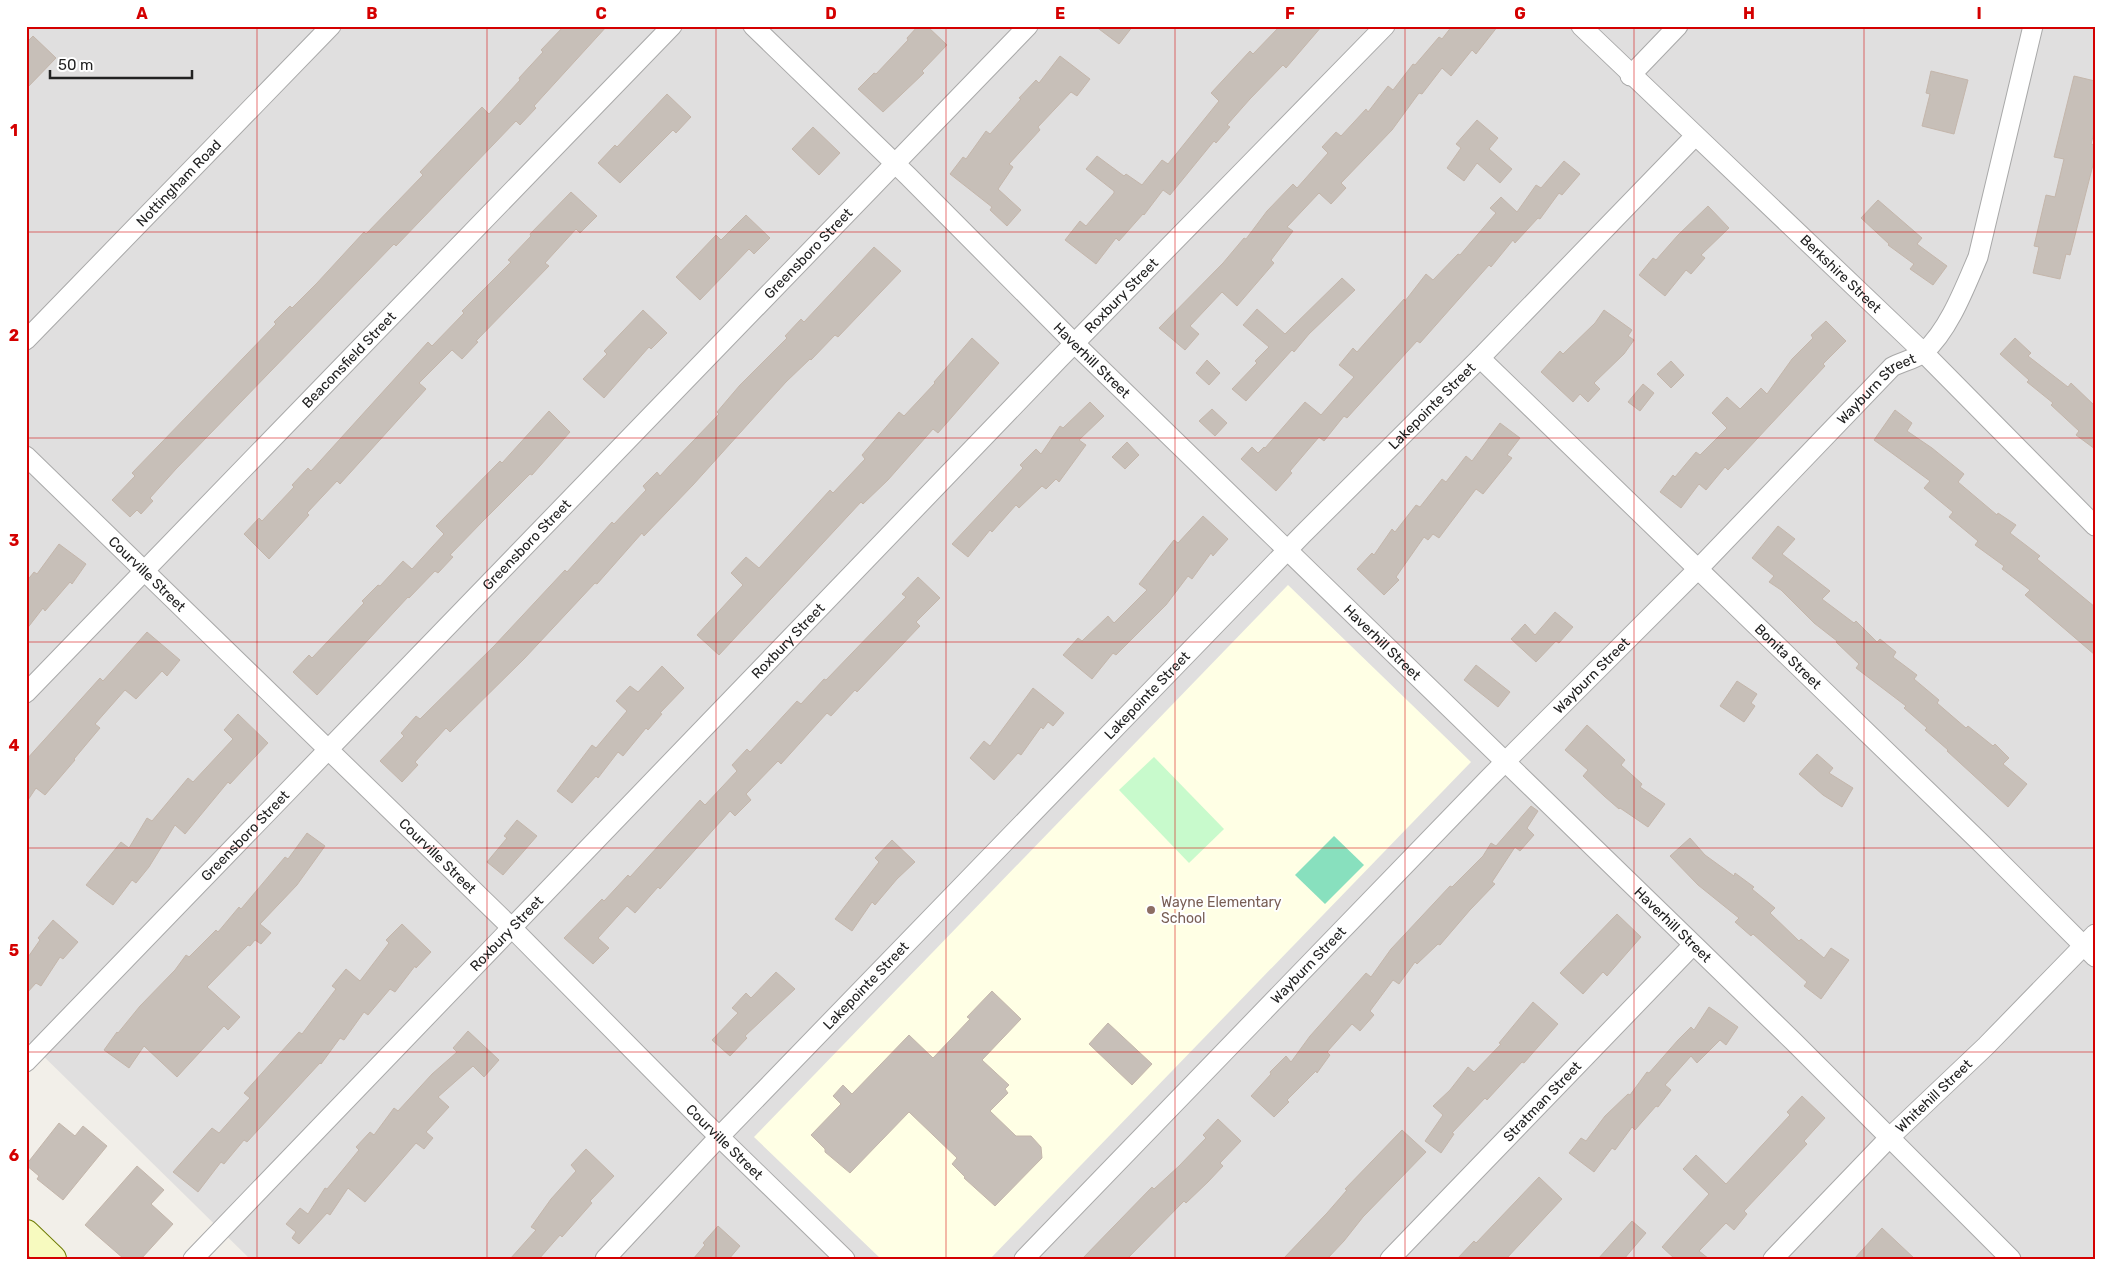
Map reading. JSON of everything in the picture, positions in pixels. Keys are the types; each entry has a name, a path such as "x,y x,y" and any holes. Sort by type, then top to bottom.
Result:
{"street":[{"name":"Nottingham Road","path":"26,340 331,26"},
{"name":"Beaconsfield Street","path":"26,693 672,26"},
{"name":"Haverhill Street","path":"753,26 896,164 1075,344 1793,1041 2011,1259"},
{"name":"Greensboro Street","path":"26,1062 1028,26"},
{"name":"Roxbury Street","path":"193,1259 1075,344 1385,26"},
{"name":"Berkshire Street","path":"1581,26 1630,76 1923,352 2095,526"},
{"path":"1630,76 1678,26"},
{"name":"Wayburn Street","path":"1024,1259 1505,762 1698,569 1892,366 1923,352 1944,326 1963,292 1978,257 2033,26"},
{"name":"Lakepointe Street","path":"605,1259 719,1137 1287,550 1480,358 1695,136"},
{"name":"Bonita Street","path":"1480,358 2091,945"},
{"name":"Courville Street","path":"26,456 513,929 719,1137 845,1259"},
{"name":"Stratman Street","path":"1390,1259 1693,945"},
{"name":"Whitehill Street","path":"1773,1259 1889,1138 2091,945"}],"shaded area":[{"path":"26,26 2095,26 2095,1259 250,1259 26,1039"},
{"name":"Wayne Elementary School","path":"1288,585 1471,762 990,1259 881,1259 754,1137"}],"green space":[{"path":"1154,757 1224,829 1189,863 1119,790"},
{"path":"1334,836 1364,865 1325,904 1295,875"}],"building":[{"path":"564,26 607,26 534,106 536,108 520,125 516,121 396,246 394,244 176,469 150,498 153,501 141,514 137,510 130,517 112,500 135,476 132,473 276,324 274,322 290,306 292,308 364,232 366,234 423,175 420,172 482,107 489,114 543,52 541,50"},
{"path":"918,26 927,26 947,45 922,71 924,73 883,112 858,89 874,73 876,74 908,40 907,38"},
{"path":"1095,26 1133,26 1119,44"},
{"path":"1280,26 1322,26 1286,68 1283,65 1250,99 1227,125 1230,127 1216,143 1214,141 1170,195 1163,190 1144,215 1119,241 1116,238 1096,264 1065,240 1080,221 1086,226 1114,193 1114,191 1086,169 1097,156 1124,176 1126,174 1142,185 1162,160 1168,164 1219,101 1211,93 1250,51 1253,54"},
{"path":"1452,26 1498,26 1476,54 1472,50 1451,76 1442,68 1422,94 1419,93 1392,130 1341,183 1346,188 1331,204 1319,193 1287,227 1293,231 1271,260 1274,263 1237,306 1222,292 1190,326 1199,334 1185,350 1159,328 1223,263 1244,238 1246,239 1267,211 1293,184 1297,188 1328,153 1322,147 1336,132 1341,136 1366,109 1368,112 1388,86 1393,90 1413,64 1415,65 1439,37 1442,39"},
{"path":"33,36 56,58 26,89 26,43"},
{"path":"1060,56 1090,79 1077,96 1071,92 1038,127 1040,130 1009,164 1013,167 998,189 1021,210 1007,226 990,210 992,207 950,174 963,157 966,159 986,131 990,134 1036,80 1039,83"},
{"path":"1931,71 1968,80 1954,134 1922,126 1930,94 1926,93"},
{"path":"2074,76 2095,81 2095,129 2091,144 2095,145 2095,157 2070,255 2066,254 2060,279 2033,273 2039,247 2034,246 2046,195 2055,197 2064,159 2054,157"},
{"path":"667,94 691,117 676,133 673,130 620,183 598,163 615,145 617,147"},
{"path":"1477,120 1498,138 1489,149 1512,169 1500,183 1477,163 1464,181 1447,168 1461,148 1456,144"},
{"path":"813,127 840,153 819,175 792,149"},
{"path":"1564,161 1580,174 1562,195 1559,193 1540,219 1538,218 1515,243 1513,240 1491,267 1489,265 1420,343 1417,341 1347,418 1344,416 1324,441 1319,437 1290,471 1292,473 1276,491 1241,459 1252,447 1258,453 1265,448 1305,402 1321,415 1354,377 1339,365 1353,348 1357,352 1404,299 1405,301 1426,274 1433,280 1458,254 1460,255 1496,213 1490,208 1501,197 1517,212 1536,185 1541,188"},
{"path":"571,192 597,216 580,233 576,229 545,263 549,266 476,341 478,342 462,359 452,350 419,383 426,389 340,484 337,481 307,513 309,515 269,559 244,534 259,518 262,521 294,487 292,485 308,468 311,471 428,342 432,346 464,313 462,311 511,262 508,260 531,236 530,234"},
{"path":"1878,200 1922,238 1917,244 1947,266 1933,285 1910,269 1914,264 1888,245 1861,218"},
{"path":"1708,206 1729,228 1701,255 1705,258 1691,274 1686,270 1665,296 1639,275 1653,258 1656,260"},
{"path":"746,215 770,238 754,254 749,249 700,300 676,277 716,235 721,240"},
{"path":"874,247 901,271 838,337 835,335 786,382 693,485 644,536 642,533 597,584 595,583 524,659 450,732 446,728 415,762 418,765 402,782 380,761 404,736 401,733 416,716 420,719 494,646 565,570 567,572 612,522 614,524 646,490 643,486 657,472 660,476 719,414 717,412 740,385 787,338 785,336 801,319 804,322"},
{"path":"1342,278 1355,290 1309,334 1294,352 1292,350 1246,401 1232,389 1257,363 1255,361 1269,347 1243,325 1257,309 1285,334"},
{"path":"643,310 667,333 651,349 649,347 604,398 583,379 607,354 604,351"},
{"path":"1604,310 1632,330 1628,336 1634,340 1624,354 1594,383 1600,389 1588,402 1580,394 1573,402 1541,372 1560,351 1563,354 1595,323"},
{"path":"1826,321 1846,341 1728,470 1725,467 1706,490 1699,484 1681,508 1660,492 1673,475 1675,477 1696,452 1700,455 1727,428 1712,413 1727,397 1740,409 1761,388 1767,394 1792,359 1813,338 1811,335"},
{"path":"972,338 999,363 938,433 933,429 888,480 863,504 861,502 719,655 697,635 743,585 731,573 746,557 759,568 830,490 833,493 865,459 862,455 899,412 904,416 935,383"},
{"path":"2015,338 2031,353 2028,356 2068,387 2071,383 2095,406 2095,449 2076,435 2079,431 2051,405 2053,403 2027,382 2029,380 2000,354"},
{"path":"1207,360 1220,373 1209,385 1196,373"},
{"path":"1671,361 1684,375 1671,388 1657,374"},
{"path":"1643,384 1654,393 1640,411 1628,402"},
{"path":"1090,402 1104,416 1079,440 1086,445 1059,482 1056,479 1046,489 1042,486 1019,508 1016,505 992,532 990,530 968,557 952,544 1023,468 1020,465 1036,449 1041,454 1060,426 1063,428"},
{"path":"1212,409 1227,423 1215,436 1199,421"},
{"path":"1895,410 1912,423 1907,431 1964,474 1958,482 1997,515 1998,513 2016,525 2010,533 2040,556 2037,559 2095,607 2095,655 2025,595 2030,590 2002,569 2004,566 1975,545 1978,541 1949,517 1953,512 1924,488 1930,481 1874,440"},
{"path":"549,411 570,432 532,475 530,474 450,555 453,557 438,573 435,571 408,597 317,695 293,672 309,655 312,658 364,603 362,601 378,585 380,586 403,561 412,569 444,534 436,526 500,461 502,463"},
{"path":"1500,423 1520,438 1507,455 1512,458 1483,494 1476,489 1439,538 1433,534 1428,540 1424,537 1396,577 1399,580 1384,595 1357,569 1372,553 1374,555 1392,529 1395,532 1416,505 1420,507 1442,479 1446,482 1466,456 1472,461"},
{"path":"1127,442 1139,455 1125,469 1112,457"},
{"path":"1203,516 1228,539 1213,556 1211,553 1192,579 1188,576 1166,605 1116,655 1113,653 1092,679 1063,655 1078,638 1082,641 1108,616 1114,623 1147,590 1139,584 1174,540 1178,543"},
{"path":"1778,526 1795,539 1782,554 1830,591 1822,599 1854,623 1856,621 1877,642 1880,639 1896,652 1893,657 1917,675 1914,679 1939,700 1937,703 1966,728 1968,726 1993,746 1995,744 2009,758 2003,764 2027,784 2008,807 1925,730 1927,728 1904,708 1906,706 1856,668 1859,664 1837,641 1814,623 1781,590 1769,582 1774,576 1752,558"},
{"path":"59,544 86,564 72,584 70,582 45,611 43,608 26,630 26,582 34,572 37,574"},
{"path":"918,577 940,598 916,622 920,626 857,692 855,690 831,716 827,713 781,764 778,761 746,794 751,800 735,816 730,811 660,889 658,887 635,913 627,906 598,938 609,948 593,964 564,938 602,899 604,901 628,875 630,877 700,800 705,805 737,771 732,765 747,749 750,752 797,701 801,704 824,679 826,680 906,597 902,594"},
{"path":"1555,612 1573,627 1559,643 1556,641 1536,662 1511,639 1525,624 1535,635"},
{"path":"147,632 180,660 167,676 162,671 136,699 125,690 95,724 100,728 45,795 36,788 26,803 26,760 100,678 103,681"},
{"path":"1476,665 1510,692 1498,707 1464,680"},
{"path":"662,666 684,688 660,713 662,714 648,730 646,728 623,756 618,752 598,778 596,776 572,803 557,791 592,745 596,748 627,711 616,701 630,686 638,692"},
{"path":"1737,681 1757,694 1751,703 1755,706 1744,722 1720,706"},
{"path":"1033,688 1064,713 1053,726 1048,722 1043,729 1041,727 1021,755 1018,753 994,780 970,758 984,741 990,746"},
{"path":"238,714 268,743 230,784 228,782 185,834 175,825 149,867 136,883 132,880 113,905 86,885 121,842 129,848 147,818 152,821 188,778 193,782 233,739 224,730"},
{"path":"1587,725 1625,760 1621,765 1642,784 1640,787 1665,804 1648,827 1619,809 1604,796 1583,776 1588,770 1565,750"},
{"path":"1817,754 1833,768 1829,773 1853,788 1842,807 1823,795 1799,774"},
{"path":"1531,806 1538,811 1527,828 1534,835 1520,851 1515,847 1492,882 1495,884 1440,945 1438,944 1417,964 1415,962 1399,984 1393,980 1370,1011 1374,1015 1360,1031 1352,1024 1327,1052 1330,1055 1317,1073 1316,1071 1287,1100 1289,1102 1274,1117 1251,1096 1271,1074 1270,1072 1286,1056 1291,1062 1310,1036 1366,973 1371,977 1391,949 1450,886 1452,887 1483,856 1491,843 1496,846"},
{"path":"517,820 537,836 503,875 487,862 507,838 504,836"},
{"path":"307,833 325,846 297,885 260,924 271,933 261,944 255,940 250,946 248,945 207,987 240,1017 228,1030 224,1026 177,1077 144,1046 129,1068 104,1050 117,1032 175,970 186,955 189,957 216,930 218,932 239,907 241,909 285,857 288,859"},
{"path":"1690,838 1705,855 1734,876 1735,873 1754,887 1752,889 1775,908 1770,913 1799,941 1801,939 1824,958 1831,948 1849,960 1821,999 1804,986 1807,982 1753,934 1751,936 1735,922 1739,918 1698,885 1670,856"},
{"path":"892,840 915,862 897,879 875,905 872,902 852,931 835,919 879,862 875,858"},
{"path":"1617,914 1641,937 1607,976 1603,972 1583,994 1560,973"},
{"path":"53,920 78,942 63,959 60,957 41,986 36,983 26,994 26,960 40,940 38,938"},
{"path":"402,924 431,952 416,968 415,966 395,992 390,989 368,1015 364,1012 344,1040 340,1038 321,1064 247,1142 244,1140 224,1164 221,1162 198,1192 173,1172 212,1128 219,1133 250,1098 244,1093 299,1032 302,1034 336,989 332,986 346,969 360,981 389,943 386,940"},
{"path":"776,972 795,989 745,1036 747,1038 730,1056 712,1040 738,1013 732,1008 746,993 751,998"},
{"path":"992,991 1021,1019 982,1060 1009,1085 1005,1089 1008,1093 990,1111 1016,1136 1031,1136 1041,1147 1042,1158 995,1206 964,1178 952,1164 957,1158 909,1112 850,1173 825,1152 825,1149 811,1135 841,1104 833,1096 843,1085 852,1094 909,1035 933,1058 970,1019 967,1017"},
{"path":"1533,1002 1558,1024 1524,1063 1522,1062 1487,1100 1485,1098 1452,1133 1454,1134 1441,1153 1425,1141 1443,1115 1433,1106 1450,1090 1468,1067 1474,1072 1501,1044 1499,1043"},
{"path":"1709,1007 1738,1027 1726,1045 1720,1040 1697,1063 1691,1056 1665,1085 1671,1090 1658,1107 1656,1106 1635,1130 1632,1127 1615,1150 1612,1148 1594,1172 1569,1153 1581,1138 1586,1141 1605,1116 1628,1094 1630,1095 1647,1072 1649,1073 1691,1027 1694,1030"},
{"path":"1108,1023 1152,1064 1132,1085 1089,1044"},
{"path":"468,1031 499,1060 484,1077 473,1066 438,1097 449,1107 426,1132 433,1138 424,1149 416,1143 365,1202 348,1188 330,1215 327,1213 299,1244 292,1238 296,1232 286,1224 300,1208 308,1214 325,1188 327,1189 359,1150 356,1147 370,1132 374,1135 394,1108 398,1111 432,1074 457,1052 453,1048"},
{"path":"1802,1096 1825,1118 1804,1141 1807,1144 1744,1211 1747,1214 1734,1230 1726,1223 1699,1251 1709,1259 1675,1259 1662,1247 1709,1194 1683,1169 1696,1155 1726,1184 1790,1115 1787,1112"},
{"path":"1218,1119 1241,1141 1220,1163 1223,1166 1208,1182 1186,1203 1184,1201 1127,1259 1082,1259 1152,1187 1154,1189 1179,1166 1206,1138 1203,1135"},
{"path":"59,1123 75,1136 83,1126 107,1146 63,1200 37,1179 39,1176 26,1165"},
{"path":"1402,1130 1426,1152 1363,1217 1344,1241 1327,1259 1283,1259 1327,1213 1347,1190 1345,1189"},
{"path":"586,1149 614,1176 590,1201 592,1203 562,1237 560,1235 539,1259 510,1259 536,1230 531,1227 551,1199 576,1171 571,1165"},
{"path":"137,1166 164,1190 151,1204 173,1224 141,1259 124,1259 85,1225"},
{"path":"1539,1177 1562,1199 1506,1259 1457,1259 1474,1241 1476,1243"},
{"path":"1632,1221 1646,1233 1624,1259 1598,1259"},
{"path":"718,1226 740,1246 729,1259 693,1259 705,1245 703,1243"},
{"path":"1882,1228 1915,1259 1854,1259"}],"place":[{"name":"Wayne Elementary School","path":"1151,910"}]}
